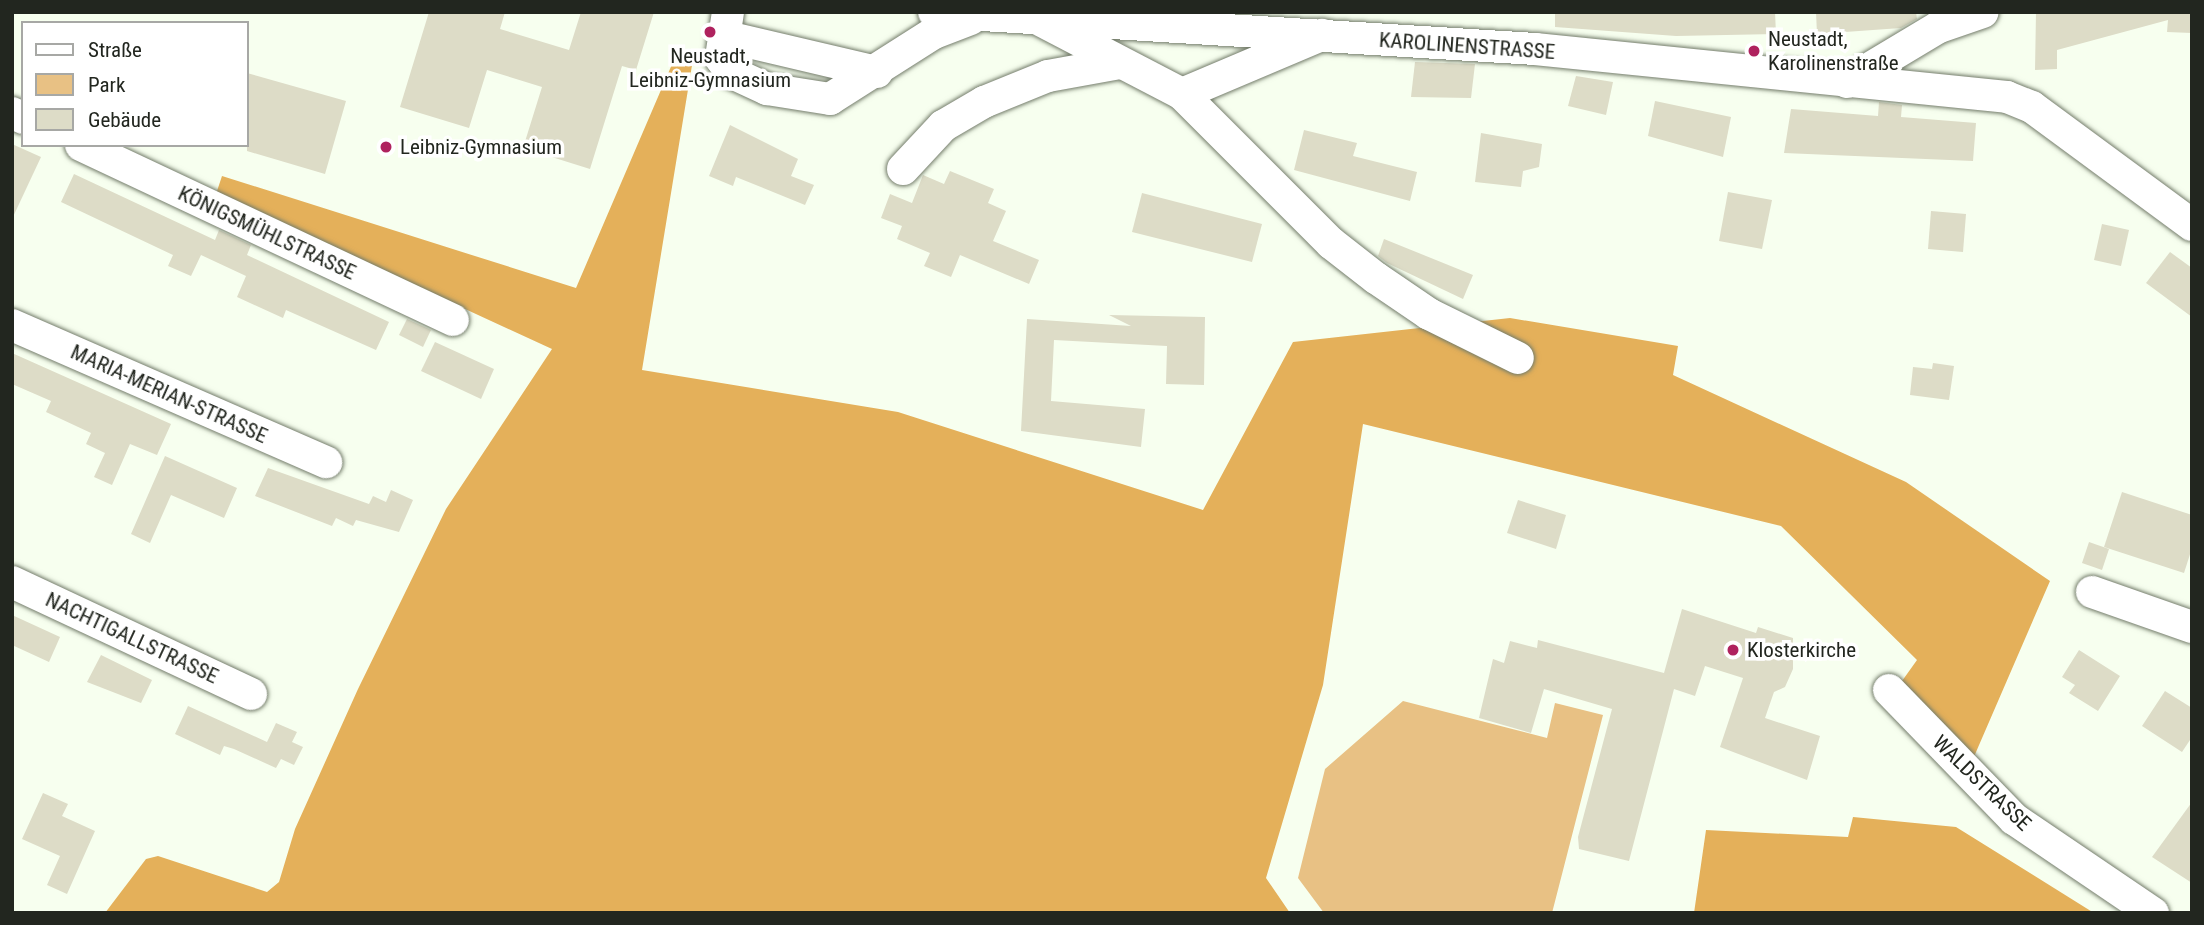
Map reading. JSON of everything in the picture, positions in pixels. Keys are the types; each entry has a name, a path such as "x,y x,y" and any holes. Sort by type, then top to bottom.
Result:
{"street":[{"name":"KAROLINENSTRASSE","path":"934,12 1535,50 2017,100 2192,225"},
{"path":"1847,82 1939,27 1983,12"},
{"path":"877,72 725,24 720,58 730,72 767,89 830,99 877,72 934,33 982,15"},
{"path":"1035,17 1182,94 1331,243 1429,314 1518,358"},
{"path":"1182,94 1322,35"},
{"path":"903,169 943,125 984,102 1048,76 1120,63"},
{"name":"KÖNIGSMÜHLSTRASSE","path":"85,147 453,320"},
{"name":"MARIA-MERIAN-STRASSE","path":"12,325 326,462"},
{"name":"NACHTIGALLSTRASSE","path":"12,582 251,694"},
{"path":"2092,592 2192,627"},
{"name":"WALDSTRASSE","path":"1889,690 2014,819 2152,913"}],"green space":[{"path":"1403,701 1547,738 1555,703 1603,715 1552,913 1324,913 1298,878 1325,769"}],"shaded area":[{"path":"679,48 694,53 642,370 898,412 1203,510 1293,342 1510,318 1678,346 1673,375 1906,482 2050,581 1973,759 1902,681 1917,660 1781,526 1363,424 1323,685 1266,878 1290,913 105,913 146,859 158,856 267,892 279,882 295,829 358,689 446,509 552,349 216,194 222,176 576,288"},
{"path":"1853,817 1956,827 2094,913 1694,913 1706,830 1848,837"}],"building":[{"path":"429,12 505,12 500,29 569,50 581,12 654,12 636,70 622,66 590,169 523,148 542,87 487,70 469,128 400,107"},
{"path":"1555,12 1775,12 1776,34 1676,36 1555,27"},
{"path":"1816,12 1916,12 1917,19 1901,28 1817,34"},
{"path":"2036,12 2192,12 2192,33 2167,32 2168,20 2057,50 2057,69 2035,70"},
{"path":"1415,62 1475,64 1471,98 1411,97"},
{"path":"248,73 346,101 325,174 247,151"},
{"path":"1576,76 1613,82 1606,115 1568,106"},
{"path":"1655,101 1731,117 1723,157 1648,136"},
{"path":"1879,102 1902,105 1901,117 1976,123 1973,161 1784,153 1791,109 1878,116"},
{"path":"730,125 798,159 791,176 814,185 805,205 736,177 733,186 709,176"},
{"path":"1304,130 1357,143 1353,156 1417,172 1410,201 1294,170"},
{"path":"1481,133 1542,144 1539,167 1523,171 1521,187 1475,182"},
{"path":"12,144 41,157 12,219"},
{"path":"950,171 994,189 988,203 1006,211 993,241 1039,260 1029,284 960,255 951,277 924,266 930,253 897,239 902,226 881,218 890,194 912,203 923,175 944,184"},
{"path":"74,174 215,240 219,230 251,245 247,255 389,322 376,350 286,310 283,318 237,297 246,276 201,255 191,276 168,266 173,255 61,202"},
{"path":"1728,192 1772,200 1762,249 1719,241"},
{"path":"1142,193 1262,224 1252,262 1132,232"},
{"path":"1931,211 1966,214 1963,252 1928,249"},
{"path":"2102,224 2129,230 2121,266 2094,260"},
{"path":"1384,239 1473,275 1463,299 1387,263 1378,256"},
{"path":"2170,252 2192,268 2192,317 2146,283"},
{"path":"1109,315 1205,317 1204,385 1166,384 1167,346 1054,340 1051,401 1145,409 1141,447 1021,431 1027,319 1131,326"},
{"path":"407,319 431,330 423,347 399,335"},
{"path":"435,342 494,369 481,399 421,371"},
{"path":"12,353 171,424 157,455 130,444 112,485 94,477 105,453 86,444 91,433 46,412 51,401 12,384"},
{"path":"1933,363 1954,366 1949,400 1910,395 1913,367 1932,369"},
{"path":"165,456 237,488 224,518 171,495 150,543 131,534"},
{"path":"268,468 369,504 373,496 386,502 391,490 413,500 399,532 356,520 353,526 336,518 332,526 255,496"},
{"path":"2122,492 2192,515 2192,548 2184,573 2104,547"},
{"path":"1518,500 1566,515 1556,549 1507,533"},
{"path":"2089,542 2109,549 2102,570 2082,563"},
{"path":"1682,609 1756,633 1758,627 1793,638 1793,669 1785,687 1774,692 1765,718 1820,736 1807,780 1720,747 1743,678 1705,666 1695,696 1674,689 1629,861 1579,849 1578,837 1612,709 1544,689 1531,733 1479,718 1493,659 1504,663 1510,641 1537,648 1538,640 1664,673"},
{"path":"12,615 60,637 49,662 12,645"},
{"path":"2079,650 2120,676 2098,711 2069,693 2075,685 2062,677"},
{"path":"101,655 152,680 141,703 87,682"},
{"path":"2165,691 2192,708 2192,737 2182,752 2142,726"},
{"path":"188,706 267,742 276,723 297,732 292,742 303,747 294,765 281,759 276,768 224,746 220,755 175,734"},
{"path":"43,793 68,804 62,816 95,831 67,894 47,885 60,856 22,839"},
{"path":"2192,802 2192,883 2152,857"}],"place":[{"name":"Neustadt, Leibniz-Gymnasium","path":"710,32"},
{"name":"Neustadt, Karolinenstraße","path":"1754,51"},
{"name":"Leibniz-Gymnasium","path":"386,147"},
{"name":"Klosterkirche","path":"1733,650"}]}
